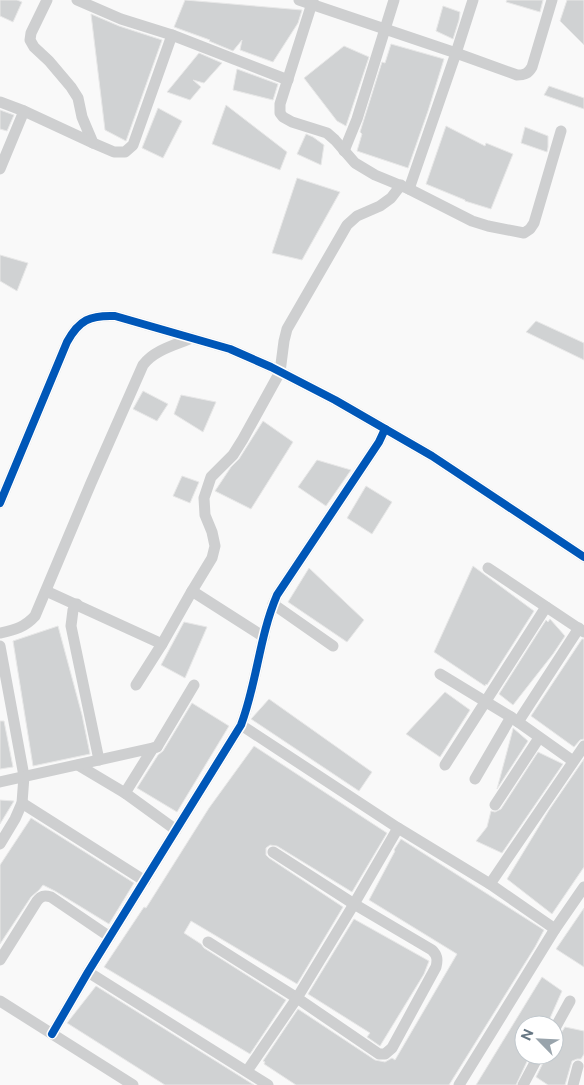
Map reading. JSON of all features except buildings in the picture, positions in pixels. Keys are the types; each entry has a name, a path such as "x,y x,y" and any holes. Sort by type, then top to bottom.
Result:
{"street":[{"path":"47,0 31,33 30,40 78,98 82,116 93,143"},
{"path":"77,0 121,19 172,35 288,80"},
{"path":"299,0 312,2 517,75 523,75 532,67 552,0"},
{"path":"344,151 357,119 394,0"},
{"path":"136,685 212,558 215,546 205,515 204,498 211,477 233,455 280,372 287,329 347,225 356,216 380,206 405,187 456,53 473,0"},
{"path":"312,2 280,104 280,113 292,122 327,133 355,163 375,174 472,221 495,228 524,233 534,223 560,131"},
{"path":"0,102 114,152 125,152 133,145 172,35"},
{"path":"0,169 5,144 24,111"},
{"path":"0,503 67,342 74,330 82,322 93,318 115,316 230,349 335,400 439,461 584,557"},
{"path":"0,633 13,630 28,623 35,616 94,474 143,365 154,354 192,338"},
{"path":"52,1034 110,936 241,725 248,709 273,604 280,589 317,536 385,429"},
{"path":"475,779 514,720 581,630 488,568"},
{"path":"46,591 162,644"},
{"path":"192,591 264,637"},
{"path":"77,604 73,610 71,626 99,760"},
{"path":"273,604 333,646"},
{"path":"445,765 546,606"},
{"path":"0,646 24,776 22,803 15,820 0,844"},
{"path":"440,674 485,701 574,761"},
{"path":"125,793 153,748 157,747 194,685"},
{"path":"241,725 398,828 490,884 555,929"},
{"path":"495,805 539,738"},
{"path":"490,884 584,746"},
{"path":"0,782 157,747"},
{"path":"78,765 125,793 176,830"},
{"path":"22,803 144,881"},
{"path":"247,1071 297,998 398,828"},
{"path":"208,942 297,998 379,1054 385,1054 392,1048 436,966 438,961 436,954 273,852"},
{"path":"459,1085 555,929 584,887"},
{"path":"0,960 37,901 45,895 51,897 110,936"},
{"path":"88,972 268,1085"},
{"path":"0,1000 133,1085"},
{"path":"563,1015 570,1002"},
{"path":"523,1085 534,1065"},
{"path":"573,1085 578,1066"}],"cycle path":[{"path":"0,503 71,335 86,320 115,316 230,349 271,367 335,400 432,456 584,557"},
{"path":"52,1034 88,972 241,725 251,693 266,627 277,595 379,442 385,429"}]}
